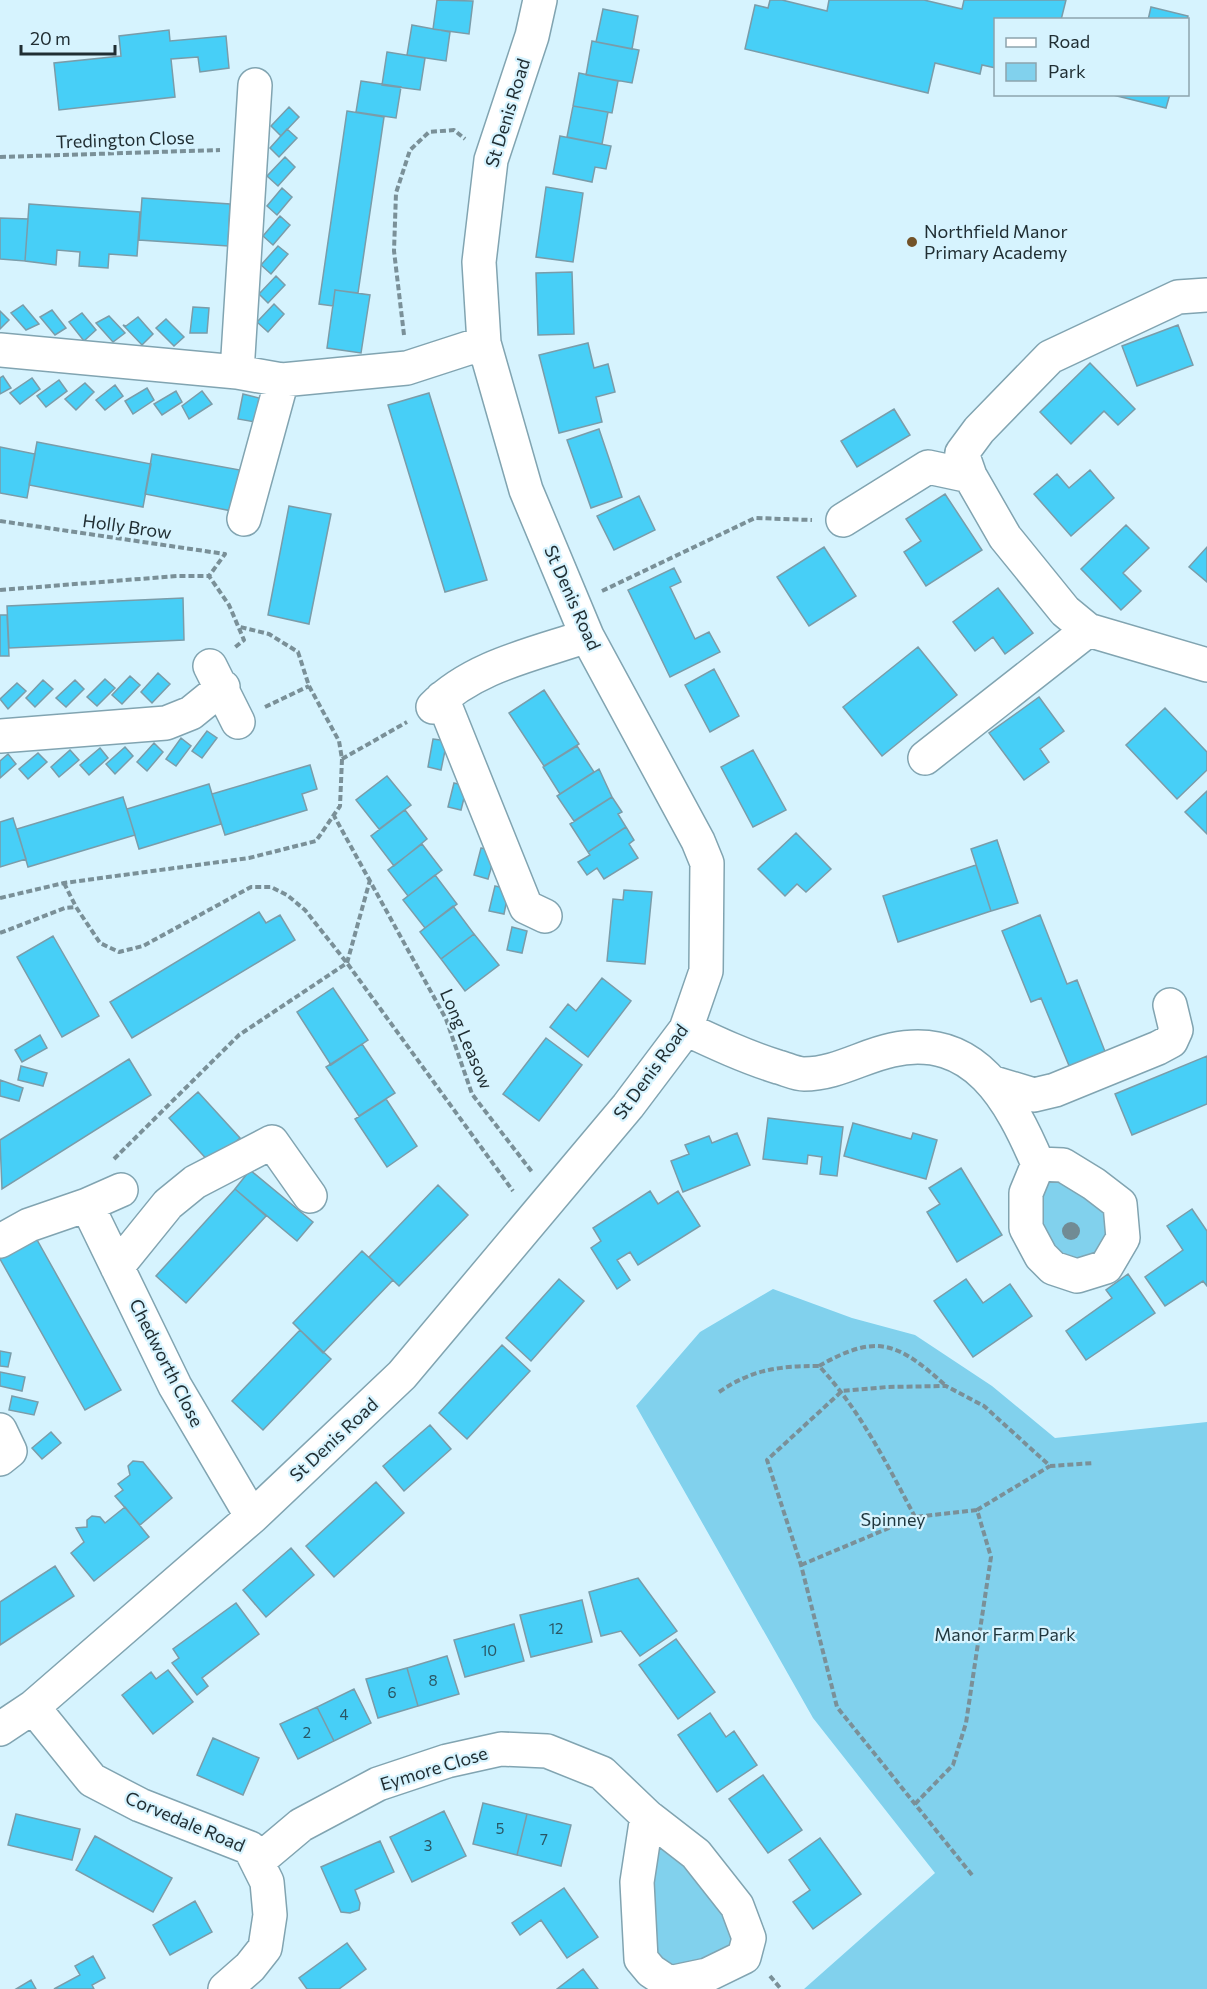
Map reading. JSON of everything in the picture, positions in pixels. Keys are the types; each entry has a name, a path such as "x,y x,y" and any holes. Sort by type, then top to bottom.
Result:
{"street":[{"name":"St Denis Road","path":"0,1729 33,1707 252,1517 402,1375 628,1106 686,1029 705,971 707,863 698,841 587,636 526,490 484,343 479,262 491,160 532,36 540,0"},
{"path":"237,372 255,85"},
{"path":"1207,295 1178,297 1050,357 979,430 962,453 970,476 1005,537 1065,611 1088,630 1207,665"},
{"path":"0,350 237,372 282,380 407,368 484,343"},
{"path":"243,519 282,380"},
{"path":"843,520 928,467 970,476"},
{"path":"925,758 1088,630"},
{"path":"545,916 526,907 437,702 487,670 587,636"},
{"path":"0,736 166,723 191,713 216,676 238,722"},
{"path":"994,1083 1034,1095 1055,1090 1158,1048 1171,1041 1176,1030 1170,1005"},
{"path":"686,1029 742,1056 803,1074 840,1068 893,1049 929,1048 966,1059 994,1083 1018,1118 1038,1164"},
{"path":"117,1267 168,1204 195,1182 272,1142 310,1196"},
{"path":"0,1241 29,1225 87,1205 121,1190"},
{"name":"Chedworth Close","path":"87,1205 175,1386 252,1517"},
{"path":"0,1430 10,1451 0,1459"},
{"name":"Corvedale Road","path":"33,1707 92,1780 140,1805 250,1848 267,1882 270,1915 265,1948 250,1967 225,1989"},
{"name":"Eymore Close","path":"257,1862 301,1826 378,1784 447,1761 501,1749 547,1751 602,1773 647,1816 696,1854 737,1906 749,1938 744,1957 707,1976 669,1983 651,1971 641,1959 637,1882 647,1816"}],"path":[{"path":"407,368 394,251 396,193 410,150 429,132 454,130 491,160"},
{"name":"Tredington Close","path":"0,157 251,149"},
{"path":"574,604 755,519 843,520"},
{"name":"Holly Brow","path":"0,521 225,554 209,576"},
{"path":"0,590 177,576 209,576 240,627 269,634 298,652 309,686 339,741 342,759 340,806 316,841 249,858 64,883 0,898"},
{"path":"238,722 309,686"},
{"path":"342,759 437,702"},
{"name":"Long Leasow","path":"333,814 447,1019 472,1094 543,1209"},
{"path":"121,1190 110,1163 239,1035 346,963 371,879"},
{"path":"64,883 76,907 100,943 119,952 143,945 251,887 271,887 287,895 305,910 543,1209"},
{"path":"0,933 65,908 76,907"},
{"path":"719,1392 741,1377 781,1366 819,1366 848,1350 879,1344 917,1360 946,1386 984,1406 1050,1466"},
{"path":"819,1366 842,1391 884,1458 915,1517"},
{"path":"946,1386 887,1387 842,1391 767,1460 801,1565 837,1707 972,1875"},
{"path":"801,1565 915,1517 977,1510 1050,1466 1094,1463"},
{"path":"915,1804 953,1765 966,1723 991,1557 977,1510"},
{"path":"771,1967 772,1978 781,1989"}],"green space":[{"path":"1045,1178 1063,1178 1110,1206 1116,1238 1076,1267 1048,1253 1036,1196"},
{"name":"Manor Farm Park","path":"773,1289 852,1318 915,1335 992,1386 1055,1438 1207,1422 1207,1989 804,1989 935,1873 813,1718 636,1406 700,1332"},
{"path":"658,1840 682,1849 742,1943 707,1970 671,1971 650,1957 646,1932"}],"building":[{"path":"437,0 473,1 469,34 433,29"},
{"path":"770,0 782,0 827,11 829,0 924,0 962,9 964,0 1066,0 1062,18 994,18 994,68 982,65 980,74 935,63 928,93 745,49 755,5 768,8"},
{"path":"1151,7 1188,16 1188,18 1148,18"},
{"path":"603,9 638,16 632,49 596,42"},
{"path":"412,25 450,32 446,61 407,55"},
{"path":"169,30 170,41 226,36 229,68 200,72 198,57 171,59 175,97 59,110 54,63 121,56 119,36"},
{"path":"592,41 639,50 632,83 586,75"},
{"path":"387,52 425,58 420,90 382,85"},
{"path":"579,73 618,81 612,113 573,106"},
{"path":"361,81 401,87 396,118 356,112"},
{"path":"1117,96 1169,96 1166,108"},
{"path":"573,106 608,112 602,144 567,137"},
{"path":"289,107 299,117 281,136 271,126"},
{"path":"347,111 384,117 358,293 335,290 333,306 319,304"},
{"path":"287,129 297,138 279,157 270,148"},
{"path":"560,136 611,146 606,169 595,167 592,182 553,174"},
{"path":"285,157 295,167 278,186 267,176"},
{"path":"546,187 583,193 573,262 536,257"},
{"path":"282,188 292,197 277,215 267,206"},
{"path":"142,198 230,204 228,246 139,240"},
{"path":"29,204 140,212 137,256 109,254 108,268 79,266 80,252 57,250 56,265 25,261"},
{"path":"280,216 290,225 273,245 263,236"},
{"path":"0,218 28,219 25,261 0,259"},
{"path":"278,246 288,254 271,274 261,265"},
{"path":"572,272 574,334 538,335 536,273"},
{"path":"276,276 285,285 268,303 259,294"},
{"path":"335,290 370,295 361,353 327,348"},
{"path":"274,304 284,314 268,332 257,322"},
{"path":"23,305 39,324 26,330 11,313"},
{"path":"193,307 209,308 207,333 190,333"},
{"path":"52,310 66,328 55,335 40,317"},
{"path":"0,311 9,320 0,329"},
{"path":"82,313 96,330 84,341 69,322"},
{"path":"109,316 125,333 113,342 96,323"},
{"path":"138,317 153,334 142,345 123,325 126,326"},
{"path":"166,319 184,337 174,346 156,328"},
{"path":"1178,325 1193,365 1137,386 1122,346"},
{"path":"588,343 594,368 608,364 615,392 596,397 602,422 559,433 539,355"},
{"path":"1090,363 1135,409 1118,425 1104,411 1071,444 1040,412"},
{"path":"3,376 11,388 0,394 0,378"},
{"path":"32,378 40,389 20,404 10,393"},
{"path":"59,380 67,391 46,407 37,396"},
{"path":"85,383 94,392 76,410 65,399"},
{"path":"115,385 123,396 105,410 96,400"},
{"path":"147,388 154,400 133,414 125,401"},
{"path":"176,391 182,402 162,415 154,404"},
{"path":"202,391 212,404 189,419 182,406"},
{"path":"429,393 487,580 445,592 388,405"},
{"path":"243,394 259,398 255,422 238,419"},
{"path":"894,409 910,435 857,467 841,441"},
{"path":"599,429 622,497 591,508 567,440"},
{"path":"37,442 151,464 143,507 29,485"},
{"path":"0,447 35,454 27,498 0,493"},
{"path":"152,454 240,470 232,511 145,494"},
{"path":"1090,470 1114,498 1071,536 1034,494 1057,474 1069,488"},
{"path":"945,494 982,550 926,586 904,552 921,541 906,519"},
{"path":"639,496 655,530 614,550 597,516"},
{"path":"289,506 331,514 309,624 268,615"},
{"path":"1126,525 1149,548 1123,573 1141,591 1121,610 1081,569"},
{"path":"824,547 856,596 809,626 777,577"},
{"path":"1207,547 1207,582 1189,567"},
{"path":"674,568 681,582 670,587 695,639 709,632 720,652 670,677 628,590"},
{"path":"998,588 1033,633 1005,654 993,637 975,651 953,622"},
{"path":"183,598 184,640 9,648 7,606"},
{"path":"0,615 7,615 9,656 0,656"},
{"path":"918,647 957,695 882,756 843,707"},
{"path":"714,669 739,716 710,732 685,685"},
{"path":"158,673 170,684 152,703 141,692"},
{"path":"130,676 140,685 122,704 112,695"},
{"path":"105,679 115,688 97,706 87,697"},
{"path":"43,680 53,689 35,707 26,698"},
{"path":"75,680 84,689 66,707 56,698"},
{"path":"17,683 26,691 8,709 0,699"},
{"path":"544,690 579,744 544,766 509,713"},
{"path":"1039,697 1064,731 1040,749 1049,762 1024,780 989,733"},
{"path":"1165,708 1207,752 1207,770 1177,799 1126,745"},
{"path":"207,731 217,738 202,758 192,751"},
{"path":"181,738 191,746 176,766 166,759"},
{"path":"433,739 447,741 441,770 428,767"},
{"path":"154,743 163,752 147,771 137,762"},
{"path":"577,746 594,772 560,794 543,767"},
{"path":"125,747 133,756 115,774 106,764"},
{"path":"100,748 108,758 89,775 80,765"},
{"path":"70,750 79,760 59,777 51,767"},
{"path":"753,750 786,810 753,827 721,767"},
{"path":"38,753 47,762 28,779 19,769"},
{"path":"8,754 16,764 0,778 0,761"},
{"path":"310,765 317,789 302,794 307,810 225,835 212,794"},
{"path":"599,769 612,797 574,821 557,796"},
{"path":"387,776 411,805 379,829 356,800"},
{"path":"454,783 467,786 461,810 448,807"},
{"path":"209,784 221,824 139,849 127,809"},
{"path":"1207,791 1207,834 1185,812"},
{"path":"123,797 135,835 28,867 17,829"},
{"path":"612,797 622,812 618,814 626,827 588,852 570,824"},
{"path":"405,810 427,839 394,866 371,836"},
{"path":"13,818 26,859 0,867 0,822"},
{"path":"626,827 634,840 629,844 638,858 604,879 597,868 587,875 578,862 590,855 588,852"},
{"path":"796,833 831,869 806,892 797,884 785,896 758,869"},
{"path":"997,840 1018,903 991,911 971,849"},
{"path":"422,844 442,870 408,896 388,870"},
{"path":"481,848 496,851 488,879 474,875"},
{"path":"976,865 991,911 898,942 883,896"},
{"path":"435,875 457,904 425,928 403,900"},
{"path":"495,886 509,889 504,914 489,911"},
{"path":"624,890 652,892 645,964 607,961 613,899 623,900"},
{"path":"453,906 474,934 441,959 420,932"},
{"path":"259,912 266,923 280,915 295,940 132,1038 110,1002"},
{"path":"1040,915 1067,984 1077,980 1106,1054 1070,1068 1041,998 1031,1002 1002,931"},
{"path":"512,927 527,931 522,953 507,950"},
{"path":"474,934 499,965 465,991 441,959"},
{"path":"53,936 99,1016 62,1037 17,957"},
{"path":"602,978 631,1001 588,1057 550,1027 568,1004 576,1011"},
{"path":"333,988 368,1040 331,1065 297,1012"},
{"path":"40,1035 47,1048 22,1062 15,1050"},
{"path":"546,1038 582,1065 539,1121 503,1094"},
{"path":"362,1044 395,1093 359,1116 326,1067"},
{"path":"1207,1056 1207,1104 1132,1135 1115,1094"},
{"path":"129,1059 151,1095 2,1189 0,1140"},
{"path":"21,1066 47,1073 43,1086 18,1080"},
{"path":"0,1080 23,1088 19,1101 0,1096"},
{"path":"198,1092 240,1138 211,1164 169,1118"},
{"path":"386,1099 417,1146 387,1167 355,1119"},
{"path":"768,1118 843,1127 837,1176 820,1174 822,1157 808,1155 807,1164 763,1159"},
{"path":"853,1123 911,1139 913,1133 937,1140 926,1179 844,1156"},
{"path":"737,1133 750,1165 683,1192 671,1161 689,1154 685,1145 709,1136 712,1143"},
{"path":"961,1168 1002,1235 957,1262 927,1212 940,1204 929,1188"},
{"path":"250,1170 313,1222 297,1241 235,1189"},
{"path":"438,1185 468,1215 399,1286 369,1257"},
{"path":"235,1189 266,1216 186,1303 156,1276"},
{"path":"650,1191 658,1204 678,1191 700,1226 638,1265 630,1252 617,1260 630,1280 617,1289 591,1248 601,1241 593,1228"},
{"path":"1192,1209 1207,1231 1207,1286 1203,1281 1165,1306 1145,1277 1183,1250 1167,1226"},
{"path":"36,1238 121,1390 85,1410 0,1259"},
{"path":"362,1251 393,1280 323,1353 293,1323"},
{"path":"1128,1274 1155,1313 1086,1360 1066,1331 1112,1298 1106,1290"},
{"path":"559,1279 584,1301 531,1361 506,1338"},
{"path":"966,1279 983,1303 1010,1284 1032,1316 973,1357 934,1301"},
{"path":"300,1330 331,1359 263,1430 232,1401"},
{"path":"502,1345 530,1371 467,1439 439,1413"},
{"path":"0,1351 11,1353 8,1367 0,1366"},
{"path":"0,1372 25,1377 22,1391 0,1386"},
{"path":"12,1396 38,1402 34,1415 9,1410"},
{"path":"430,1425 451,1449 404,1491 383,1466"},
{"path":"51,1432 61,1443 42,1459 32,1448"},
{"path":"133,1461 143,1462 172,1498 140,1525 115,1496 123,1490 118,1484 130,1475 128,1466"},
{"path":"376,1482 404,1513 334,1577 306,1546"},
{"path":"125,1507 149,1537 94,1581 71,1553 84,1542 76,1528 87,1527 87,1520 92,1516 100,1517 105,1523"},
{"path":"291,1548 314,1575 266,1617 243,1590"},
{"path":"55,1566 74,1596 0,1645 0,1602"},
{"path":"638,1578 677,1631 640,1656 621,1631 601,1636 589,1592"},
{"path":"582,1600 592,1642 531,1657 520,1615"},
{"path":"236,1603 259,1634 202,1678 208,1686 197,1695 172,1663 179,1658 173,1649"},
{"path":"514,1624 524,1661 465,1677 454,1640"},
{"path":"676,1639 715,1692 678,1719 639,1665"},
{"path":"447,1656 459,1694 418,1706 407,1668"},
{"path":"407,1668 418,1706 378,1718 366,1679"},
{"path":"168,1670 193,1702 153,1734 122,1695 151,1672 156,1679"},
{"path":"354,1689 371,1723 334,1741 317,1707"},
{"path":"317,1707 334,1741 298,1759 280,1724"},
{"path":"710,1713 726,1737 734,1731 757,1765 717,1792 678,1735"},
{"path":"213,1738 259,1758 243,1795 197,1775"},
{"path":"763,1775 802,1830 768,1853 729,1799"},
{"path":"483,1803 527,1814 517,1855 473,1844"},
{"path":"444,1811 466,1856 412,1882 390,1837"},
{"path":"16,1814 80,1829 72,1860 8,1845"},
{"path":"527,1814 571,1825 561,1866 517,1855"},
{"path":"95,1836 172,1878 153,1912 76,1870"},
{"path":"820,1838 861,1894 813,1929 793,1902 810,1890 789,1860"},
{"path":"380,1841 394,1872 355,1890 360,1903 359,1910 350,1913 341,1912 321,1867"},
{"path":"564,1888 598,1937 567,1958 541,1920 520,1935 512,1923"},
{"path":"195,1901 212,1932 170,1955 153,1925"},
{"path":"347,1943 366,1969 339,1989 307,1989 299,1978"},
{"path":"93,1956 105,1978 92,1985 94,1989 54,1989 80,1975 75,1966"},
{"path":"583,1969 598,1989 557,1989"},
{"path":"31,1980 36,1989 16,1989"}],"place":[{"name":"Northfield Manor Primary Academy","path":"912,242"}],"park label":[{"name":"Spinney","path":"893,1520"}]}
